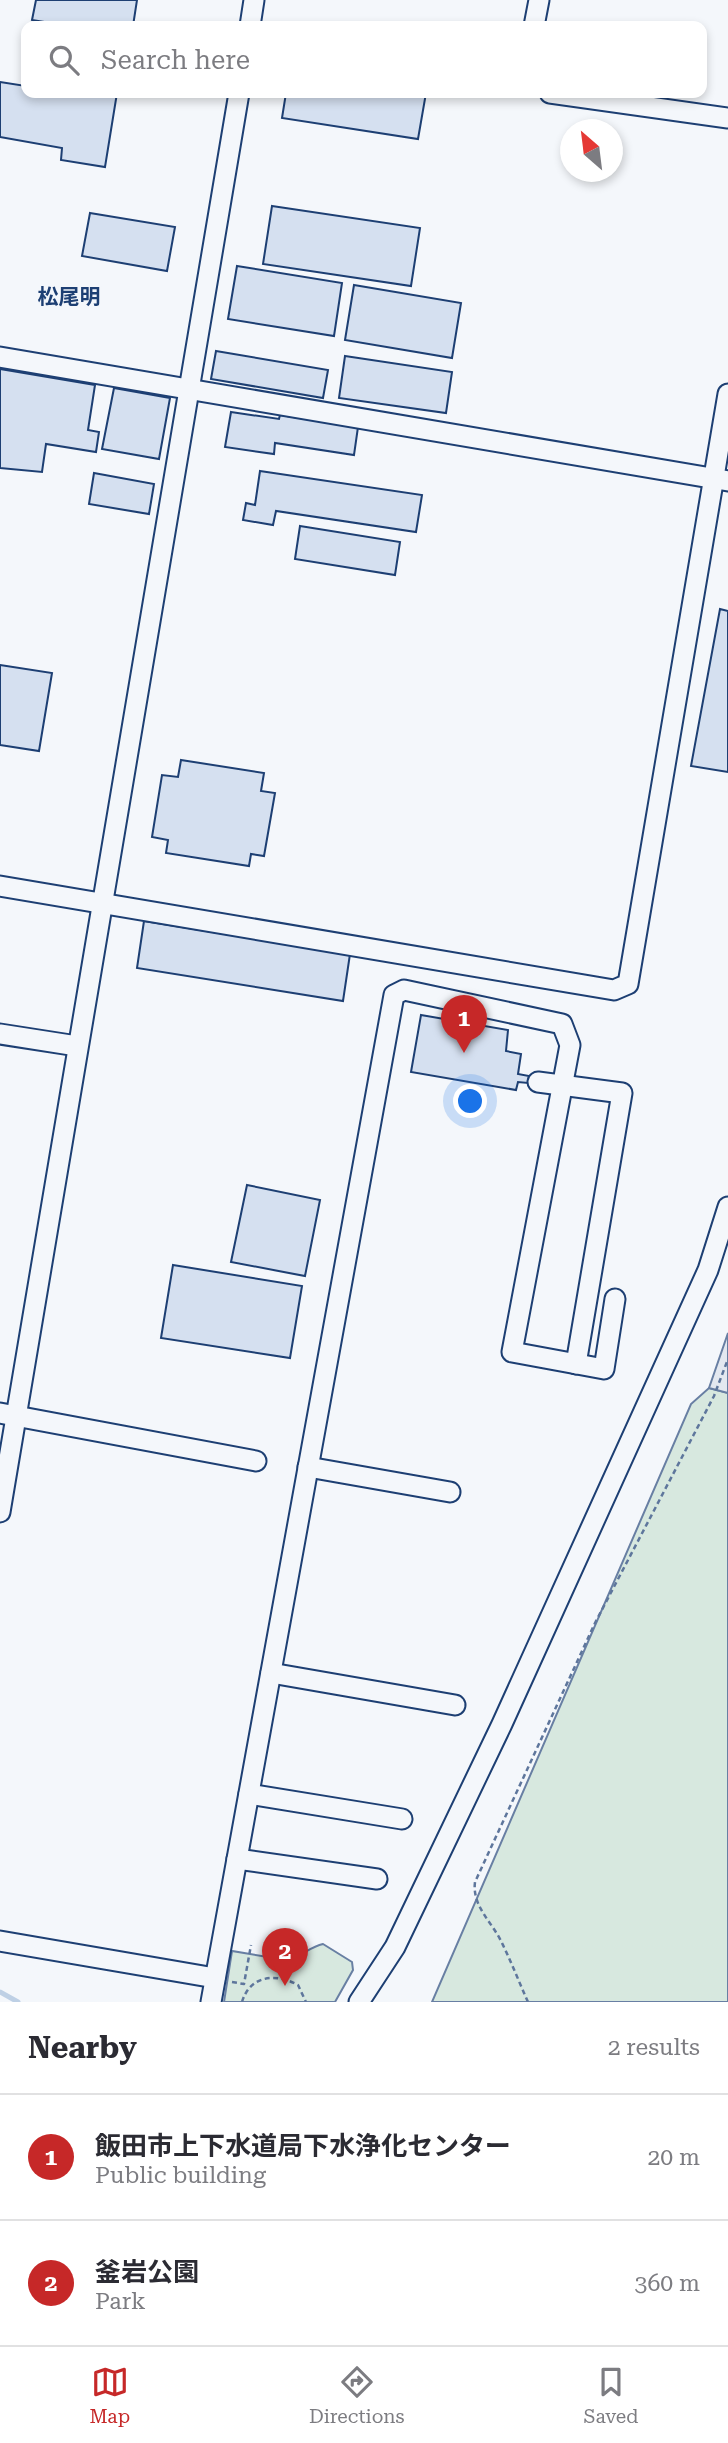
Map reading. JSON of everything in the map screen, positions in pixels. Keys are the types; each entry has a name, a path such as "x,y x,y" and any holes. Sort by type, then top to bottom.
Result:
{"street":[{"path":"251,21 254,0"},
{"path":"535,21 538,0"},
{"path":"0,1512 8,1415 77,1046 238,98"},
{"path":"586,98 728,118"},
{"path":"0,357 721,480"},
{"path":"0,886 614,990 628,984 721,480 728,394"},
{"path":"211,2002 394,995 404,990 562,1024 570,1045 512,1352 604,1369 615,1299"},
{"path":"0,1034 77,1046"},
{"path":"538,1082 622,1093 576,1364"},
{"path":"359,2002 395,1947 502,1724 708,1270 728,1207"},
{"path":"8,1415 256,1461"},
{"path":"308,1467 450,1492"},
{"path":"271,1674 455,1705"},
{"path":"249,1794 402,1819"},
{"path":"237,1859 377,1879"},
{"path":"0,1941 215,1978"}],"path":[{"path":"527,2002 501,1939 477,1902 473,1892 475,1882 590,1635 714,1396 728,1359"},
{"path":"244,1984 251,1945"},
{"path":"242,2002 251,1985 272,1976 290,1980 298,1985 306,2002"},
{"path":"215,1978 251,1985"}],"shaded area":[{"path":"728,1333 728,1393 709,1388"},
{"path":"709,1388 728,1393 728,2002 432,2002 691,1404"},
{"path":"323,1944 352,1962 353,1970 335,2002 224,2002 232,1951 286,1960"}],"building":[{"path":"36,0 137,0 134,21 32,20"},
{"path":"0,82 21,85 21,98 116,98 105,167 61,160 62,148 0,137"},
{"path":"285,98 425,98 418,139 282,118"},
{"path":"272,206 420,228 411,286 263,264"},
{"path":"90,213 175,227 167,271 82,256"},
{"path":"237,266 342,283 334,336 228,319"},
{"path":"354,285 461,303 452,358 345,340"},
{"path":"216,351 328,370 323,398 211,379"},
{"path":"345,356 452,372 446,413 339,398"},
{"path":"0,369 95,385 88,430 99,432 96,452 46,444 42,472 0,468"},
{"path":"114,388 170,398 159,459 102,449"},
{"path":"231,412 279,419 280,415 358,427 354,455 275,443 274,454 225,447"},
{"path":"260,471 422,495 416,532 276,511 273,525 243,520 246,503 255,505"},
{"path":"94,473 154,484 149,514 89,504"},
{"path":"300,526 400,542 395,575 295,559"},
{"path":"720,609 728,611 728,772 691,766"},
{"path":"0,665 52,673 39,751 0,745"},
{"path":"181,760 264,773 261,791 275,793 264,856 251,854 249,866 166,853 168,840 152,837 162,775 178,777"},
{"path":"144,921 350,954 343,1001 137,968"},
{"path":"421,1015 508,1030 506,1051 521,1054 518,1074 529,1076 528,1083 518,1082 516,1090 411,1072"},
{"path":"247,1185 320,1200 305,1276 231,1262"},
{"path":"173,1265 302,1286 290,1358 161,1338"}],"waterway":[{"path":"0,1992 18,2002"}],"place":[{"name":"飯田市上下水道局下水浄化センター","path":"464,1053"},
{"name":"釜岩公園","path":"285,1986"}],"district":[{"name":"松尾明","path":"69,297"}]}
